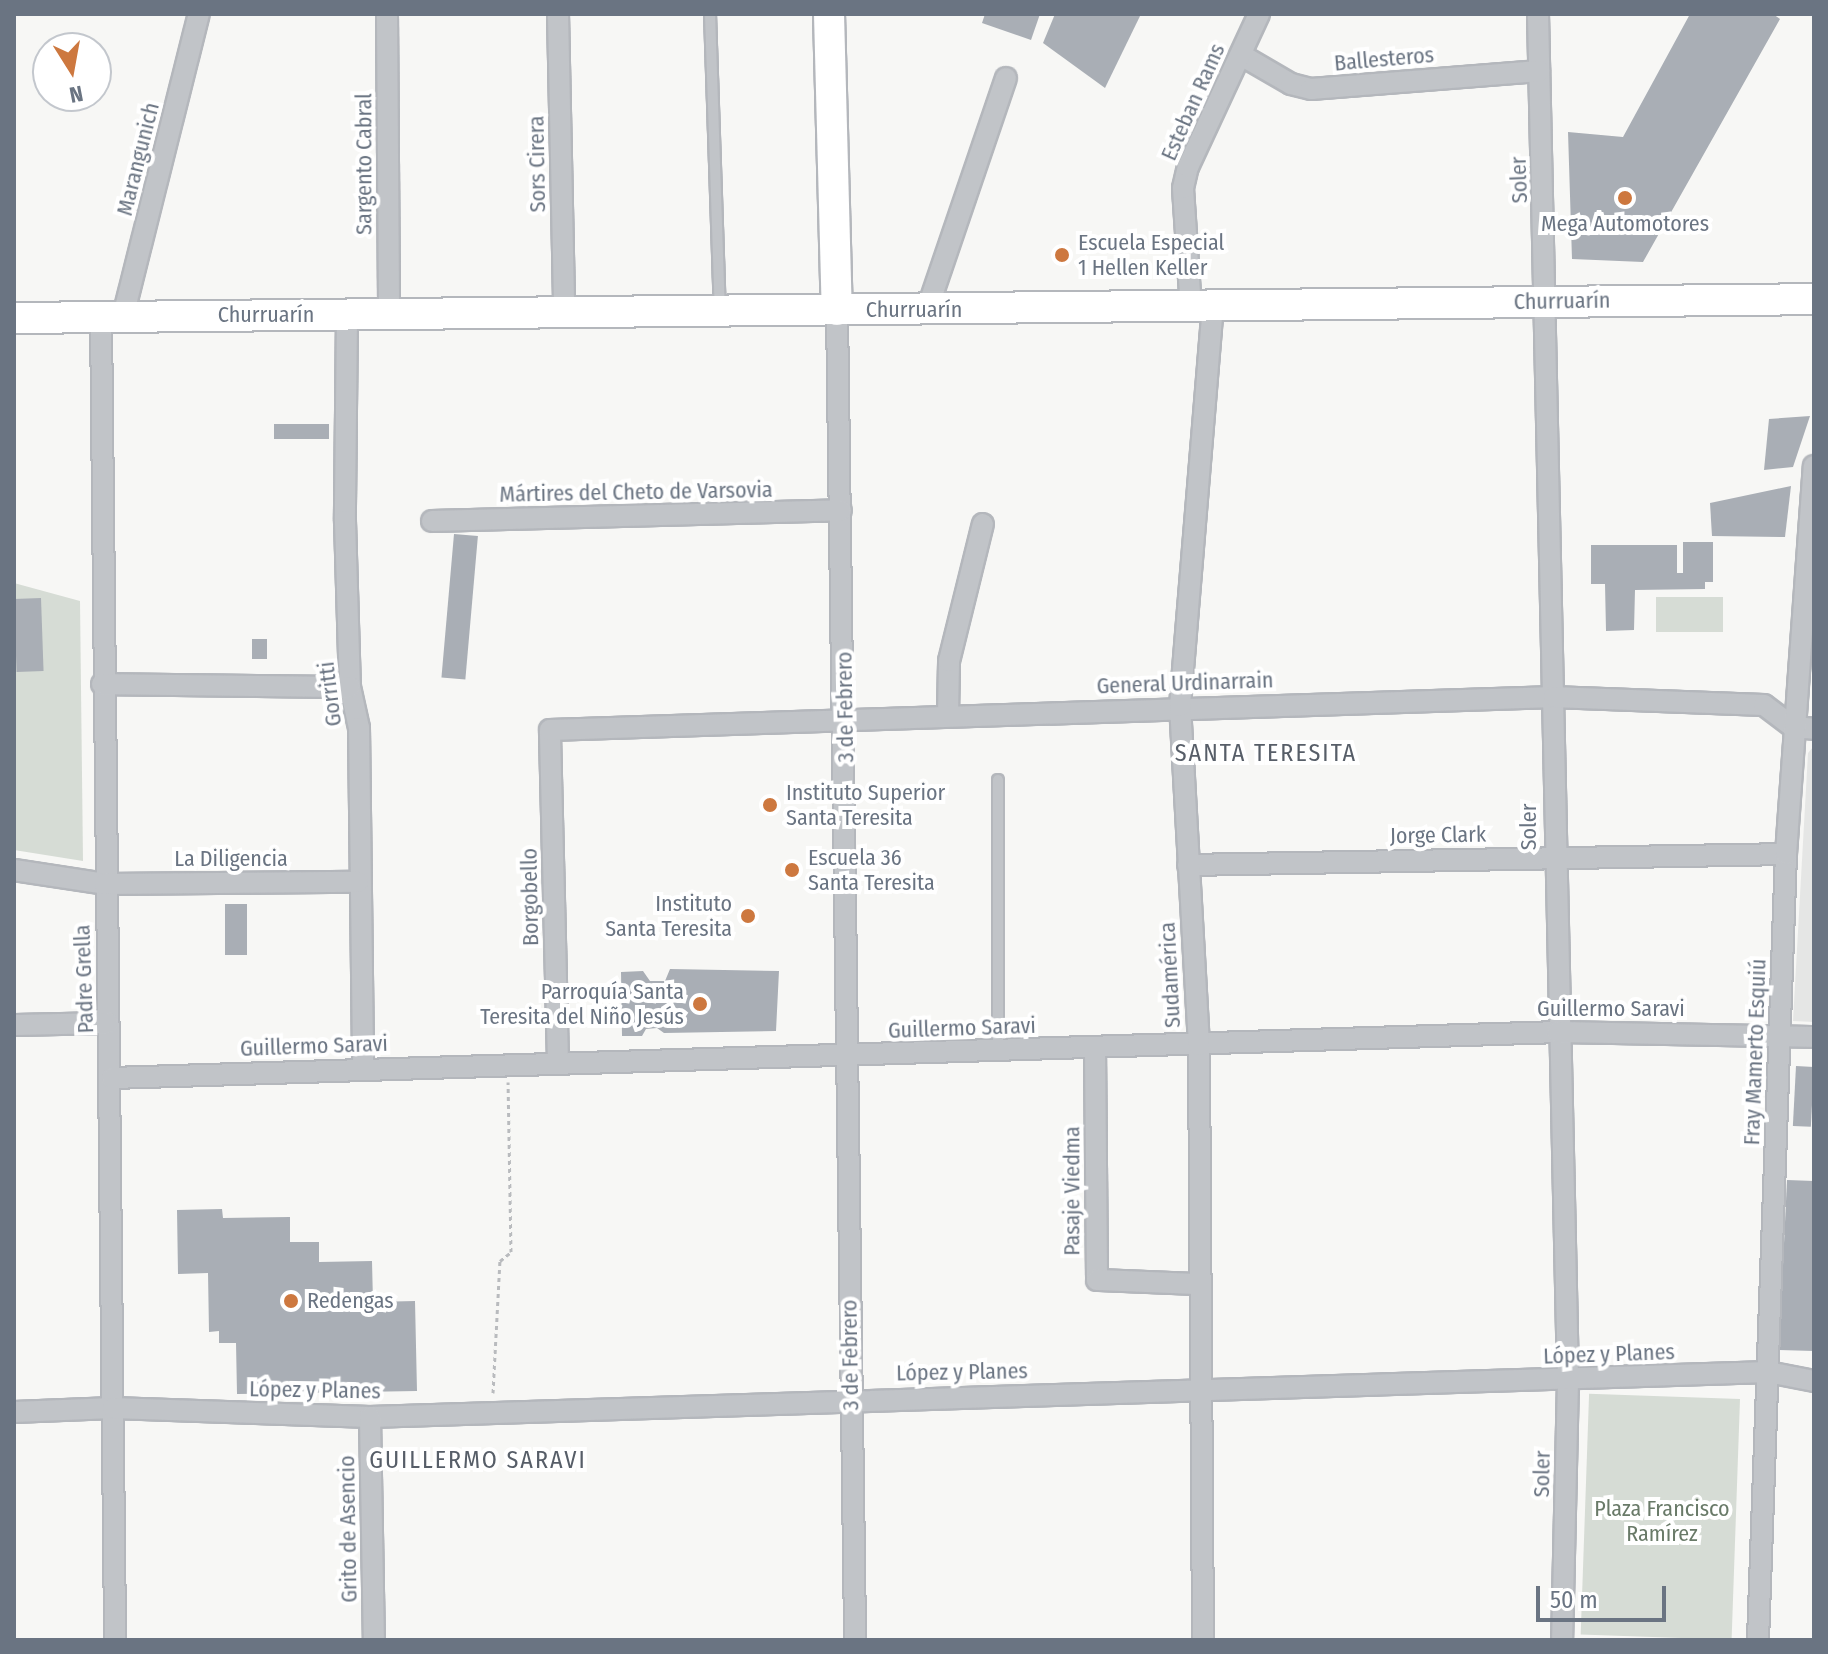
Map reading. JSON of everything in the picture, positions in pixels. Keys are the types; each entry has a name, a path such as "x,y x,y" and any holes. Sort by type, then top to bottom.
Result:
{"main road":[{"name":"3 de Febrero","path":"829,14 837,310"},
{"name":"Churruarín","path":"14,318 1202,308 1814,299"}],"street":[{"name":"Marangunich","path":"112,316 199,14"},
{"name":"Sargento Cabral","path":"387,14 389,314"},
{"name":"Sors Cirera","path":"558,14 564,312"},
{"name":"Esteban Rams","path":"1202,308 1183,188 1188,167 1259,14"},
{"name":"Soler","path":"1538,14 1548,301 1554,697 1552,857 1568,1380 1562,1640"},
{"name":"Ballesteros","path":"1241,55 1291,84 1311,89 1539,71"},
{"path":"927,310 1006,78"},
{"name":"Sudamérica","path":"1202,308 1180,706 1199,1045 1198,1284 1203,1640"},
{"name":"3 de Febrero","path":"837,310 846,719 855,1640"},
{"name":"Gorritti","path":"347,315 350,687 359,728 358,882 363,1068"},
{"name":"Padre Grella","path":"112,316 102,684 108,1023 112,1078 115,1640"},
{"name":"Fray Mamerto Esquiú","path":"1758,1640 1786,854 1814,466"},
{"name":"Mártires del Cheto de Varsovia","path":"432,521 841,510"},
{"path":"948,715 949,661 983,524"},
{"path":"102,684 350,687"},
{"name":"General Urdinarrain","path":"550,730 1180,706 1554,697 1764,705 1793,727 1814,729"},
{"name":"Borgobello","path":"550,730 558,1062"},
{"name":"Jorge Clark","path":"1188,865 1786,854"},
{"name":"La Diligencia","path":"14,870 105,884 358,882"},
{"path":"14,1025 108,1023"},
{"name":"Guillermo Saravi","path":"112,1078 507,1063 847,1056 1557,1032 1814,1037"},
{"name":"Pasaje Viedma","path":"1095,1048 1097,1280 1198,1284"},
{"name":"López y Planes","path":"14,1412 113,1408 370,1417 492,1409 851,1398 1200,1393 1768,1372 1814,1381"},
{"name":"Grito de Asencio","path":"370,1417 374,1640"}],"lane":[{"path":"710,14 720,311"},
{"path":"998,780 998,1051"}],"path":[{"path":"492,1409 500,1261 511,1252 507,1063"}],"shaded area":[{"path":"1814,746 1814,1022 1793,1021 1808,753"}],"green space":[{"path":"14,583 80,601 83,861 14,850"},
{"path":"1656,597 1723,597 1723,632 1656,632"},
{"name":"Plaza Francisco Ramírez","path":"1589,1394 1740,1399 1732,1640 1581,1635"}],"building":[{"path":"985,14 1040,14 1031,40 982,23"},
{"path":"1055,14 1141,14 1105,88 1043,43"},
{"name":"Mega Automotores","path":"1690,14 1773,14 1780,19 1643,262 1572,259 1568,132 1623,137"},
{"path":"1810,416 1793,467 1764,470 1769,419"},
{"path":"274,424 329,424 329,439 274,439"},
{"path":"1791,486 1785,537 1712,536 1710,503"},
{"path":"454,534 478,536 465,680 441,677"},
{"path":"1683,542 1713,542 1713,582 1705,582 1705,589 1635,590 1634,630 1606,631 1605,584 1591,584 1591,545 1677,545 1677,573 1683,573"},
{"path":"41,598 44,671 17,672 14,599"},
{"path":"252,639 267,639 267,659 252,659"},
{"path":"225,904 247,904 247,955 225,955"},
{"name":"Parroquía Santa Teresita del Niño Jesús","path":"670,969 779,971 776,1031 664,1033 657,1028 646,1029 642,1036 622,1036 621,972 643,971 650,981 665,981"},
{"path":"1796,1066 1814,1067 1811,1127 1793,1126"},
{"path":"1787,1180 1814,1181 1814,1351 1779,1350"},
{"name":"Redengas","path":"222,1209 223,1218 290,1217 290,1242 319,1242 319,1262 372,1261 373,1302 415,1301 417,1391 237,1394 236,1343 219,1343 219,1331 209,1332 208,1273 178,1274 177,1210"}],"place":[{"name":"Mega Automotores","path":"1625,198"},
{"name":"Escuela Especial 1 Hellen Keller","path":"1062,255"},
{"name":"Instituto Superior Santa Teresita","path":"770,805"},
{"name":"Escuela 36 Santa Teresita","path":"792,870"},
{"name":"Instituto Santa Teresita","path":"748,916"},
{"name":"Parroquía Santa Teresita del Niño Jesús","path":"700,1004"},
{"name":"Redengas","path":"291,1301"}],"district":[{"name":"SANTA TERESITA","path":"1266,754"},
{"name":"GUILLERMO SARAVI","path":"478,1461"}]}
